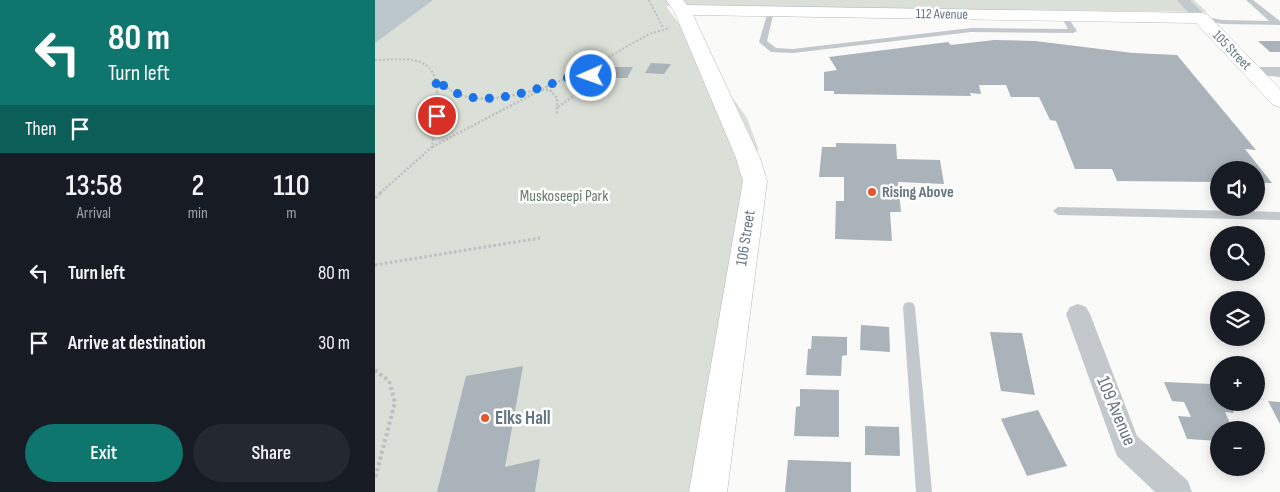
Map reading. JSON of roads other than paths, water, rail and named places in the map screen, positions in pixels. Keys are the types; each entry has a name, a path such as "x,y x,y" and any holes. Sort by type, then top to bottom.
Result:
{"street":[{"name":"105 Street","path":"1183,0 1280,101"},
{"name":"112 Avenue","path":"677,16 771,11 1201,18"},
{"name":"106 Street","path":"677,16 748,158 755,181 709,492"},
{"path":"1252,71 1280,72"},
{"name":"109 Avenue","path":"1079,314 1127,446 1177,492"}],"lane":[{"path":"1249,0 1278,23"},
{"path":"771,11 763,42 774,50 793,51 971,30 1073,31 1064,16"},
{"path":"1201,18 1222,22 1278,23"},
{"path":"1058,211 1280,216"},
{"path":"909,307 925,492"}],"place":[{"name":"Rising Above","path":"872,192"},
{"name":"Elks Hall","path":"485,418"}],"park label":[{"name":"Muskoseepi Park","path":"564,196"}]}
